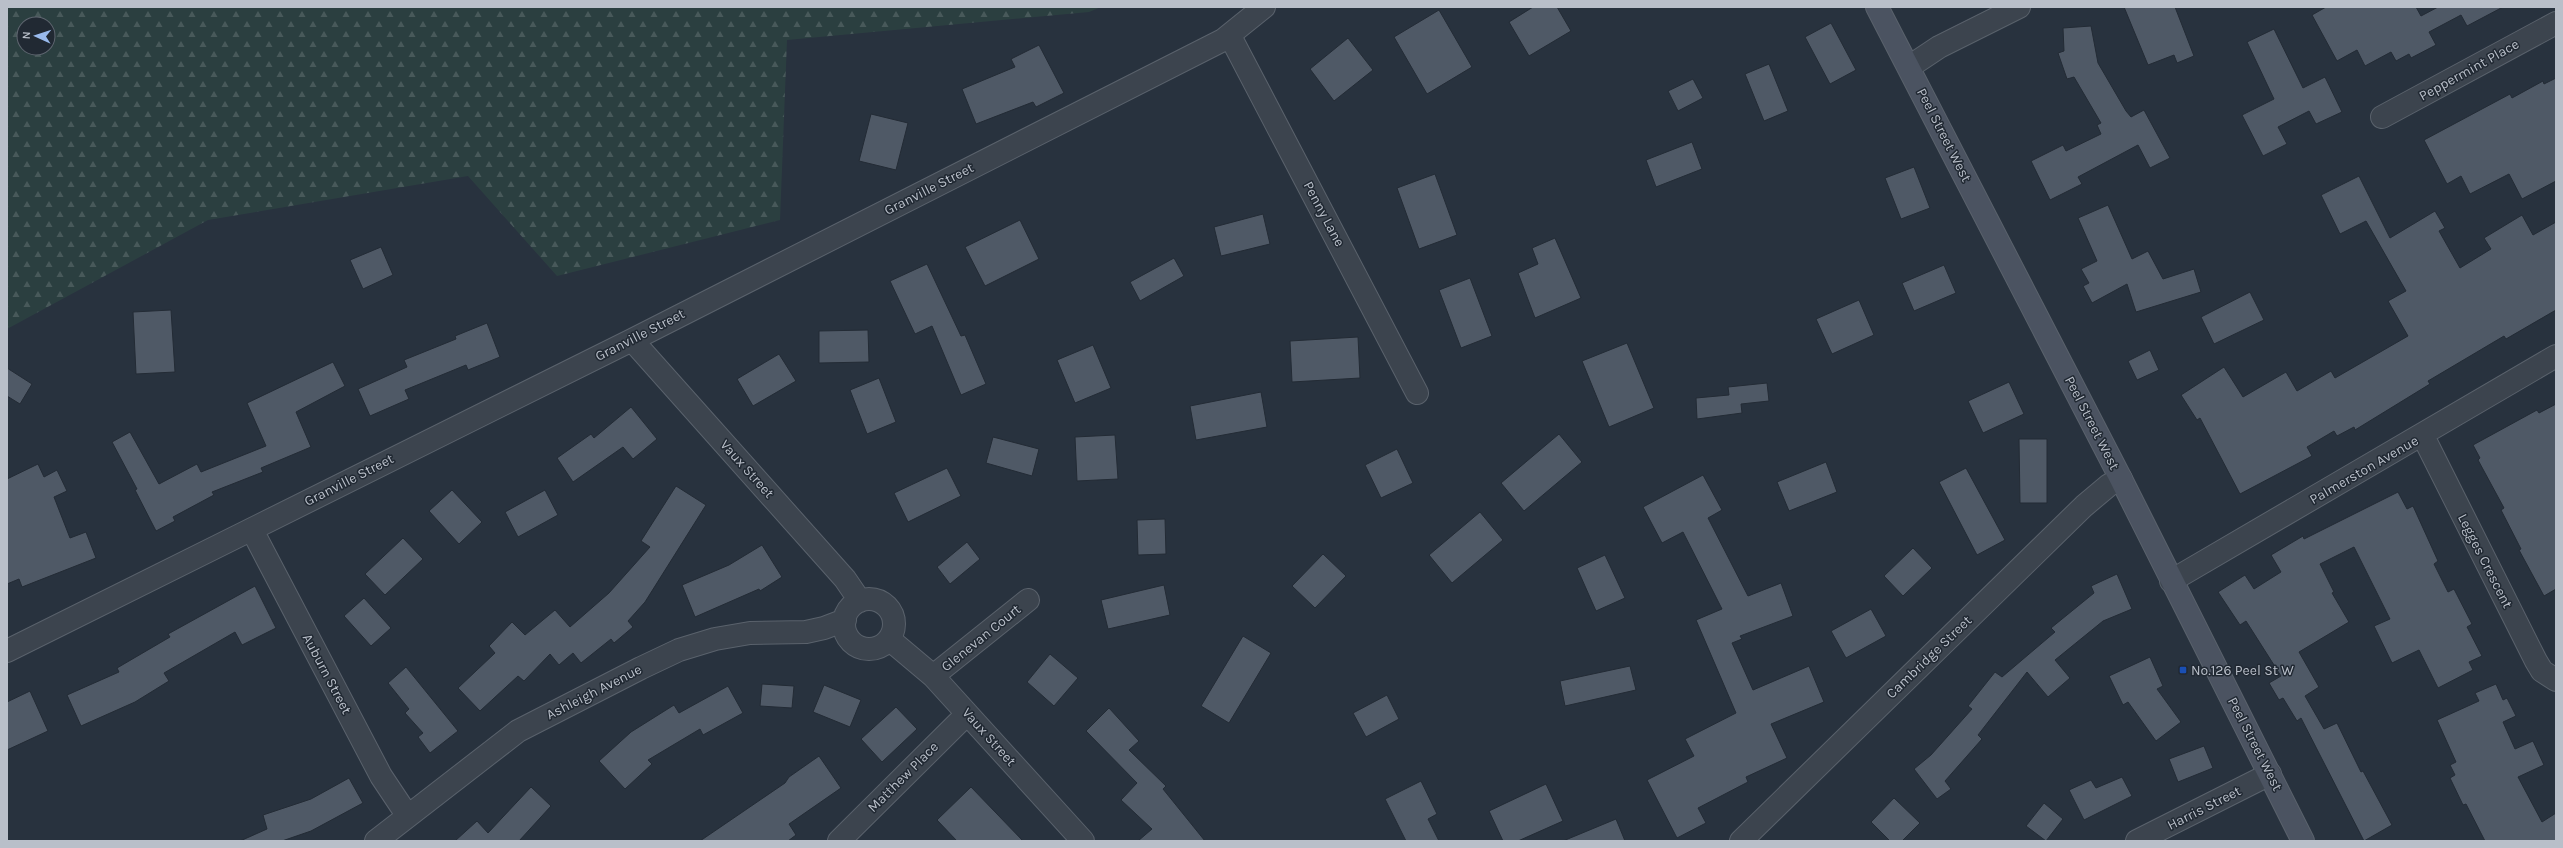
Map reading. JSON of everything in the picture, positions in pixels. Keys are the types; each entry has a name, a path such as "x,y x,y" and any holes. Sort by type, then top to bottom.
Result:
{"street":[{"name":"Granville Street","path":"7,651 252,530 382,462 632,340 1230,36 1264,7"},
{"name":"Peel Street West","path":"1877,7 2121,479 2303,841"},
{"path":"1909,67 1939,47 2020,7"},
{"name":"Peppermint Place","path":"2382,117 2556,23"},
{"name":"Penny Lane","path":"1230,36 1417,393"},
{"name":"Vaux Street","path":"632,340 845,579 860,601"},
{"name":"Palmerston Avenue","path":"2172,581 2423,436 2556,356"},
{"name":"Legges Crescent","path":"2423,436 2536,662 2542,671 2556,680"},
{"name":"Cambridge Street","path":"1741,841 2088,501 2121,479"},
{"name":"Auburn Street","path":"252,530 381,776 407,815"},
{"path":"876,600 889,609 894,624 890,639 876,648 859,647 847,636 845,620 848,612 860,601 876,600"},
{"name":"Glenevan Court","path":"933,676 1028,600"},
{"name":"Ashleigh Avenue","path":"376,841 407,815 518,731 679,650 715,639 750,633 806,632 824,628 845,620"},
{"name":"Vaux Street","path":"890,639 933,676 1083,841"},
{"name":"Matthew Place","path":"839,841 968,714"},
{"name":"Harris Street","path":"2137,841 2270,774"}],"green space":[{"path":"7,7 1101,7 1089,12 787,40 780,220 557,276 468,176 208,220 7,329"}],"building":[{"path":"1533,7 1557,7 1571,31 1529,56 1509,22"},
{"path":"2124,7 2175,7 2194,56 2177,63 2174,55 2148,65"},
{"path":"2326,7 2416,7 2421,16 2438,7 2503,7 2467,26 2461,15 2429,32 2436,45 2411,58 2409,54 2396,61 2391,52 2365,66 2357,50 2337,61 2312,15"},
{"path":"1439,10 1472,67 1427,94 1394,37"},
{"path":"1831,23 1856,70 1830,84 1805,37"},
{"path":"2091,26 2098,63 2126,111 2131,117 2144,110 2170,158 2150,168 2138,145 2078,177 2082,184 2050,200 2031,161 2063,145 2066,151 2101,134 2097,125 2101,123 2074,77 2067,79 2058,53 2064,51 2063,28"},
{"path":"2274,29 2303,88 2325,77 2342,112 2316,124 2309,111 2278,127 2287,144 2263,156 2242,115 2274,99 2247,42"},
{"path":"1348,38 1373,70 1334,101 1310,69"},
{"path":"1039,45 1064,93 1036,107 1033,102 976,124 962,89 1015,67 1011,59"},
{"path":"1769,64 1788,111 1764,121 1745,74"},
{"path":"2556,78 2556,181 2522,199 2509,174 2470,194 2461,176 2447,184 2424,140 2510,94 2512,98 2543,81 2544,84"},
{"path":"1693,79 1703,98 1678,111 1668,91"},
{"path":"871,114 908,123 896,170 859,161"},
{"path":"1692,142 1702,169 1656,187 1646,160"},
{"path":"1914,167 1930,208 1901,219 1885,178"},
{"path":"1435,174 1457,235 1419,249 1397,188"},
{"path":"2359,176 2390,238 2435,211 2445,228 2439,231 2460,268 2491,249 2484,238 2522,215 2533,235 2556,222 2556,310 2506,339 2504,336 2428,381 2430,384 2355,430 2354,427 2337,436 2334,431 2307,447 2312,456 2240,494 2200,418 2197,420 2181,395 2224,367 2243,397 2286,372 2297,391 2331,371 2335,378 2408,336 2388,301 2406,291 2366,221 2340,234 2321,195"},
{"path":"2108,205 2132,259 2148,251 2163,279 2194,269 2201,292 2136,312 2127,284 2092,303 2083,286 2089,283 2081,269 2097,261 2078,218"},
{"path":"1263,214 1270,244 1221,256 1214,227"},
{"path":"1020,220 1039,259 985,286 965,247"},
{"path":"1555,238 1581,298 1535,318 1518,273 1538,264 1532,248"},
{"path":"381,247 393,275 363,289 350,260"},
{"path":"1174,258 1184,276 1140,301 1130,282"},
{"path":"927,264 961,336 965,335 986,384 961,395 932,326 915,334 890,281"},
{"path":"1944,265 1956,293 1914,311 1902,283"},
{"path":"1470,278 1492,336 1461,348 1439,290"},
{"path":"2250,292 2264,320 2214,344 2201,317"},
{"path":"1859,300 1874,335 1832,354 1816,319"},
{"path":"171,310 175,372 136,374 133,312"},
{"path":"487,323 500,357 468,370 466,365 405,390 409,399 370,416 358,389 407,367 404,360 456,339 455,336"},
{"path":"868,330 869,362 819,363 819,331"},
{"path":"1358,337 1360,378 1292,382 1290,341"},
{"path":"1627,343 1654,408 1609,427 1582,361"},
{"path":"1093,345 1111,388 1075,403 1057,360"},
{"path":"2150,350 2159,370 2137,380 2128,361"},
{"path":"779,354 796,381 753,406 737,379"},
{"path":"333,362 345,386 296,412 311,447 261,468 263,472 212,492 214,495 173,517 175,521 156,531 135,490 137,489 112,442 130,432 159,484 197,464 201,472 266,446 247,403"},
{"path":"7,368 32,384 20,404 7,396"},
{"path":"879,378 896,422 867,434 850,390"},
{"path":"2009,382 2024,414 1983,433 1968,401"},
{"path":"1767,383 1769,401 1741,404 1742,413 1697,419 1696,398 1729,395 1728,387"},
{"path":"1261,392 1267,427 1196,440 1190,406"},
{"path":"2556,404 2556,589 2544,596 2519,550 2521,549 2501,510 2504,508 2478,460 2480,458 2473,445 2537,410 2539,413"},
{"path":"631,407 657,439 633,459 623,447 573,482 557,458 591,434 594,438"},
{"path":"1559,434 1582,462 1524,511 1501,483"},
{"path":"1115,435 1118,479 1077,481 1075,437"},
{"path":"993,437 1039,449 1032,476 986,463"},
{"path":"2019,439 2047,439 2047,503 2020,503"},
{"path":"1397,449 1413,483 1381,498 1365,465"},
{"path":"1826,462 1837,492 1789,511 1777,482"},
{"path":"38,464 44,477 57,470 67,491 54,497 70,538 86,532 96,558 22,587 19,579 7,584 7,479"},
{"path":"947,468 961,496 908,522 894,493"},
{"path":"1966,468 2005,540 1977,555 1939,482"},
{"path":"1703,475 1722,510 1708,518 1748,596 1781,583 1793,616 1740,636 1742,639 1732,643 1753,690 1809,666 1824,702 1771,724 1787,758 1746,777 1748,782 1698,808 1706,823 1677,838 1647,780 1694,756 1685,739 1736,713 1696,620 1722,609 1683,532 1662,543 1643,507"},
{"path":"676,486 706,505 645,602 628,621 633,627 614,643 611,639 581,663 573,653 559,665 550,654 524,681 518,676 480,711 458,688 495,653 489,646 512,622 525,635 555,610 570,627 609,593 650,547 641,541"},
{"path":"452,490 482,522 459,544 429,511"},
{"path":"545,490 558,515 518,537 505,512"},
{"path":"2398,492 2407,509 2413,506 2438,561 2434,564 2448,592 2454,589 2472,624 2467,627 2482,656 2469,662 2473,670 2438,688 2419,650 2392,663 2374,626 2390,619 2354,547 2320,564 2334,592 2332,593 2349,622 2299,652 2319,687 2305,696 2324,729 2337,723 2361,772 2363,771 2392,825 2364,841 2301,718 2297,721 2283,698 2279,700 2269,683 2281,676 2246,621 2240,625 2218,592 2245,575 2254,589 2281,572 2271,555 2303,536 2304,539"},
{"path":"1480,512 1503,540 1452,583 1429,555"},
{"path":"1165,519 1166,554 1138,555 1137,520"},
{"path":"403,538 423,559 385,595 365,574"},
{"path":"967,542 980,559 950,584 937,567"},
{"path":"762,545 782,577 760,591 759,589 695,617 682,585 729,565"},
{"path":"1913,548 1932,568 1903,596 1884,576"},
{"path":"1323,554 1346,576 1315,608 1292,586"},
{"path":"1605,555 1625,598 1596,611 1577,568"},
{"path":"2117,574 2132,609 2103,621 2055,660 2070,678 2048,697 2027,672 1978,735 1982,739 1945,781 1951,789 1937,799 1914,769 1931,755 1972,709 1968,706 1995,672 2002,677 2055,632 2051,628 2094,593 2091,586"},
{"path":"1164,585 1170,615 1108,629 1101,600"},
{"path":"255,586 276,628 242,645 235,632 164,673 169,681 135,702 81,726 67,695 119,672 117,668 170,637 168,634"},
{"path":"364,598 391,628 371,646 344,616"},
{"path":"1871,609 1886,636 1846,658 1831,631"},
{"path":"1243,636 1271,653 1229,723 1201,706"},
{"path":"1050,654 1078,678 1054,706 1027,682"},
{"path":"2150,657 2163,686 2157,689 2181,722 2156,741 2128,702 2123,705 2109,676"},
{"path":"1630,666 1636,690 1565,706 1560,681"},
{"path":"406,667 458,731 430,753 418,737 423,733 405,713 409,709 388,683"},
{"path":"762,684 794,686 792,708 760,706"},
{"path":"2496,684 2503,700 2507,698 2516,716 2503,722 2515,749 2533,741 2544,765 2518,777 2542,822 2556,813 2556,841 2485,841 2466,804 2463,805 2450,778 2455,775 2450,765 2456,762 2437,720 2479,701 2475,693"},
{"path":"824,685 861,700 850,727 813,712"},
{"path":"728,686 743,713 703,735 700,729 648,760 652,764 625,789 599,761 631,732 674,705 679,713"},
{"path":"30,691 48,731 7,750 7,702"},
{"path":"1387,695 1399,719 1366,737 1353,713"},
{"path":"896,707 917,729 882,762 861,739"},
{"path":"1109,708 1139,741 1129,750 1166,786 1163,789 1205,841 1138,841 1152,829 1121,800 1137,783 1086,731"},
{"path":"2204,746 2213,768 2178,782 2169,759"},
{"path":"819,756 841,788 789,824 796,835 788,841 700,841 785,783 789,777"},
{"path":"2122,777 2132,796 2084,820 2069,790 2091,780 2096,788"},
{"path":"349,778 363,803 311,831 282,841 240,841 267,829 263,815 311,799"},
{"path":"1421,781 1437,814 1428,819 1439,841 1406,841 1385,799"},
{"path":"1546,784 1563,821 1518,841 1503,841 1489,811"},
{"path":"531,787 551,806 519,841 455,841 477,821 488,833"},
{"path":"971,787 1023,841 957,841 937,820"},
{"path":"1894,798 1920,823 1902,841 1890,841 1871,822"},
{"path":"2044,803 2063,819 2046,841 2026,826"},
{"path":"1616,819 1625,841 1563,841"}],"place":[{"name":"No.126 Peel St W","path":"2183,670"}]}
